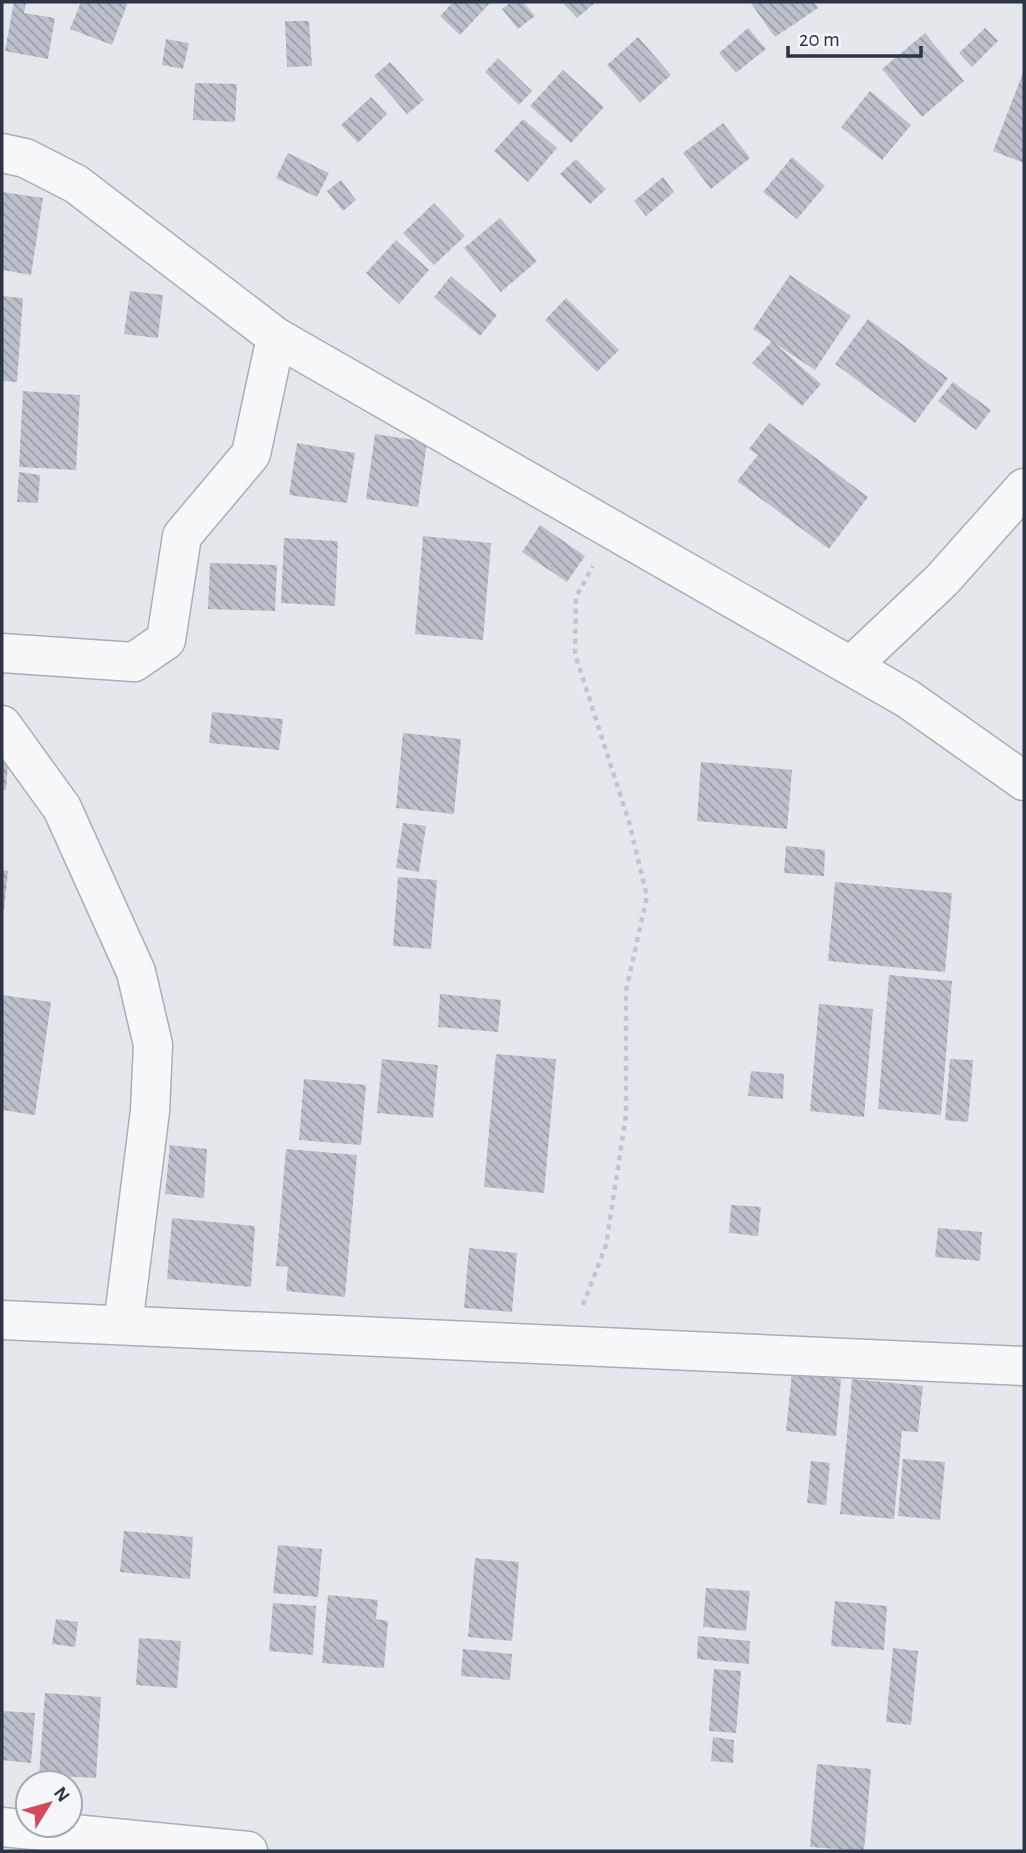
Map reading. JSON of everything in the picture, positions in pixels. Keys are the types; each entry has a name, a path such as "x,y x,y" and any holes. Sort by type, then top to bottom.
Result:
{"street":[{"path":"2,153 25,158 76,184 276,337 908,699 1024,781"},
{"path":"2,653 134,662 166,640 182,536 251,454 276,337"},
{"path":"851,666 942,580 1024,488"},
{"path":"2,725 62,808 136,972 153,1045 150,1111 123,1325"},
{"path":"2,1320 1024,1366"},
{"path":"2,1827 248,1851"}],"path":[{"path":"568,1345 607,1245 625,1115 626,991 647,896 629,822 575,654 576,597 613,530"}],"building":[{"path":"14,2 26,2 24,13 55,18 48,59 5,51"},
{"path":"81,2 128,2 112,45 70,29"},
{"path":"453,2 491,2 460,35 440,16"},
{"path":"511,2 523,2 535,16 518,29 502,9"},
{"path":"562,2 596,2 577,18"},
{"path":"750,2 814,2 818,8 775,37"},
{"path":"285,21 309,21 312,66 287,67"},
{"path":"748,28 766,49 736,73 719,53"},
{"path":"985,28 998,41 972,67 959,53"},
{"path":"925,33 964,81 922,117 882,69"},
{"path":"638,37 671,75 640,103 607,65"},
{"path":"166,39 189,43 183,69 162,65"},
{"path":"498,58 532,91 519,105 485,72"},
{"path":"390,62 424,100 407,114 374,76"},
{"path":"563,70 604,107 571,143 530,106"},
{"path":"1024,70 1024,163 993,151"},
{"path":"195,83 237,84 235,122 193,120"},
{"path":"870,91 911,125 882,160 841,127"},
{"path":"371,97 387,114 358,143 341,125"},
{"path":"523,119 557,148 528,182 494,151"},
{"path":"723,123 750,158 711,189 683,153"},
{"path":"288,153 329,173 317,197 276,178"},
{"path":"792,157 825,186 797,219 763,192"},
{"path":"576,159 606,189 590,204 560,174"},
{"path":"663,177 674,192 646,216 634,201"},
{"path":"341,180 356,200 343,211 327,191"},
{"path":"2,192 43,198 31,275 2,270"},
{"path":"434,203 465,236 434,265 403,233"},
{"path":"500,218 537,261 501,292 464,248"},
{"path":"396,240 429,270 399,304 366,273"},
{"path":"790,275 851,316 815,370 753,329"},
{"path":"451,276 497,315 480,336 434,297"},
{"path":"130,291 163,295 158,338 124,334"},
{"path":"2,296 23,298 17,382 2,381"},
{"path":"566,298 619,350 597,372 545,320"},
{"path":"868,319 948,378 915,423 835,364"},
{"path":"772,341 821,384 802,406 752,363"},
{"path":"953,382 991,410 976,430 938,401"},
{"path":"23,391 80,395 76,470 19,467"},
{"path":"769,423 868,497 829,549 737,481 758,455 749,449"},
{"path":"375,434 427,442 418,507 366,499"},
{"path":"297,443 355,453 347,503 289,495"},
{"path":"19,472 40,475 38,503 17,502"},
{"path":"540,525 585,556 567,582 522,552"},
{"path":"423,536 491,543 483,640 415,634"},
{"path":"284,538 338,541 335,606 281,603"},
{"path":"210,563 277,565 275,611 208,609"},
{"path":"212,712 283,719 279,750 209,743"},
{"path":"403,733 461,739 454,814 396,808"},
{"path":"2,747 9,747 6,790 2,790"},
{"path":"701,762 792,770 787,829 697,821"},
{"path":"403,823 426,826 419,872 396,868"},
{"path":"786,846 825,850 824,876 784,873"},
{"path":"2,870 8,871 4,910 2,910"},
{"path":"398,877 437,880 431,949 393,946"},
{"path":"835,882 952,893 945,972 828,961"},
{"path":"889,975 952,981 941,1115 878,1109"},
{"path":"440,994 501,1000 498,1032 438,1027"},
{"path":"2,995 51,1002 35,1115 2,1110"},
{"path":"819,1004 873,1009 864,1117 810,1111"},
{"path":"496,1054 556,1059 544,1193 484,1187"},
{"path":"382,1059 438,1065 433,1118 377,1113"},
{"path":"950,1059 973,1060 968,1122 945,1120"},
{"path":"751,1071 784,1074 783,1099 748,1096"},
{"path":"304,1079 366,1085 361,1145 299,1140"},
{"path":"170,1145 207,1149 204,1198 165,1194"},
{"path":"286,1149 357,1155 345,1297 286,1291 288,1267 276,1266"},
{"path":"731,1205 761,1207 758,1236 729,1233"},
{"path":"172,1218 255,1226 251,1287 167,1279"},
{"path":"938,1228 982,1232 980,1261 935,1257"},
{"path":"469,1248 517,1253 512,1312 464,1308"},
{"path":"792,1373 841,1379 836,1436 786,1431"},
{"path":"852,1379 923,1386 918,1432 902,1431 894,1519 840,1514"},
{"path":"903,1459 945,1462 940,1520 898,1516"},
{"path":"811,1461 830,1463 826,1505 807,1503"},
{"path":"124,1531 193,1537 190,1579 120,1572"},
{"path":"278,1545 322,1549 318,1597 273,1593"},
{"path":"475,1558 519,1562 512,1641 468,1637"},
{"path":"706,1588 750,1591 746,1631 703,1627"},
{"path":"328,1595 378,1600 376,1619 388,1621 384,1668 322,1663"},
{"path":"835,1601 887,1606 884,1650 831,1646"},
{"path":"273,1603 316,1606 313,1655 269,1651"},
{"path":"56,1619 78,1622 75,1647 52,1644"},
{"path":"698,1636 750,1641 749,1664 697,1659"},
{"path":"139,1638 181,1641 177,1688 136,1685"},
{"path":"893,1648 918,1651 911,1725 886,1722"},
{"path":"463,1649 512,1654 510,1680 461,1676"},
{"path":"714,1669 741,1671 736,1733 709,1731"},
{"path":"45,1693 101,1697 96,1778 84,1777 84,1769 39,1769"},
{"path":"2,1711 35,1713 31,1763 2,1760"},
{"path":"713,1737 734,1740 733,1763 711,1761"},
{"path":"817,1764 871,1769 864,1851 810,1847"}]}
